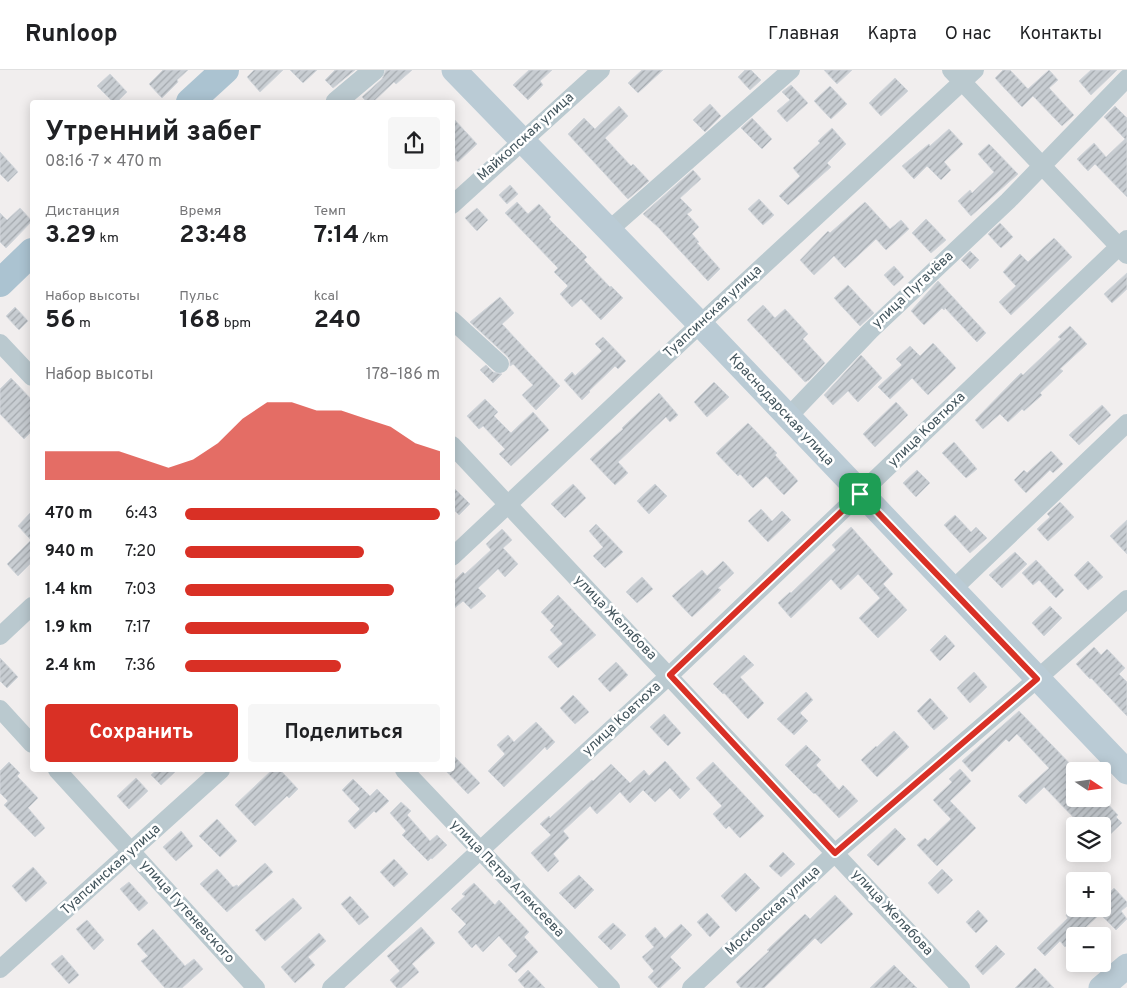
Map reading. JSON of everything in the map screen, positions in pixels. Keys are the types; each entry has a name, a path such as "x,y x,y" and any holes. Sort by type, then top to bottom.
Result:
{"main road":[{"path":"192,100 225,70"},
{"name":"Краснодарская улица","path":"454,70 700,324 1127,772"},
{"path":"0,283 30,254"},
{"path":"1101,988 1127,966"}],"street":[{"path":"338,100 374,70"},
{"name":"Майкопская улица","path":"455,202 600,70"},
{"path":"609,230 791,70"},
{"name":"Туапсинская улица","path":"455,554 700,324 957,76 976,70"},
{"path":"957,76 1041,166 1124,247"},
{"name":"улица Пугачёва","path":"788,417 870,331 1008,201 1127,78"},
{"name":"улица Ковтюха","path":"331,988 670,675 1124,247"},
{"path":"455,323 500,364"},
{"path":"0,343 30,375"},
{"path":"952,590 1127,423"},
{"name":"улица Желябова","path":"455,448 962,988"},
{"name":"Московская улица","path":"691,988 835,853 1127,599"},
{"path":"0,636 30,608"},
{"path":"0,709 30,742"},
{"name":"улица Гутеневского","path":"59,772 256,988"},
{"name":"Туапсинская улица","path":"0,969 219,772"},
{"name":"улица Петра Алексеева","path":"406,772 611,988"}],"building":[{"path":"163,70 188,70 162,98 149,84"},
{"path":"254,70 283,70 260,92 247,77"},
{"path":"290,70 317,70 303,83"},
{"path":"335,70 355,70 333,88 325,80"},
{"path":"386,70 412,70 396,84 394,82 375,100 365,100 362,97 382,79"},
{"path":"529,70 552,70 540,81 543,85 528,100 513,85"},
{"path":"642,70 663,70 638,93 628,83"},
{"path":"745,70 751,70 761,80 750,90 738,77"},
{"path":"824,70 852,70 837,84"},
{"path":"1003,70 1010,70 1028,89 1049,70 1058,80 1049,88 1074,115 1062,126 1033,96 1022,107 995,78"},
{"path":"1091,70 1117,70 1091,95 1079,81"},
{"path":"110,74 127,92 119,100 111,100 97,86"},
{"path":"895,78 908,91 881,116 869,103"},
{"path":"791,85 808,103 787,122 777,111 790,100 782,92"},
{"path":"830,86 847,104 831,119 814,101"},
{"path":"710,104 721,116 705,132 693,120"},
{"path":"619,106 628,116 605,138 631,166 633,164 649,181 628,199 568,134 584,118 595,129"},
{"path":"1115,106 1127,118 1127,197 1095,164 1088,171 1077,159 1094,143 1106,157 1125,139 1104,117"},
{"path":"752,118 772,139 762,149 741,128"},
{"path":"455,120 477,144 458,162 455,160"},
{"path":"832,128 846,144 827,163 831,167 788,205 779,196 800,176 793,168 820,143 818,141"},
{"path":"949,129 963,144 944,162 951,170 941,180 927,166 914,179 902,166 929,144 930,146"},
{"path":"989,144 1018,174 971,216 958,201 970,190 972,193 994,172 978,154"},
{"path":"0,152 18,172 8,182 0,174"},
{"path":"693,170 701,179 680,198 692,210 687,214 699,227 692,234 699,242 697,243 720,269 708,281 658,227 643,214"},
{"path":"510,185 518,194 507,204 499,195"},
{"path":"759,199 774,215 763,225 748,209"},
{"path":"517,202 528,214 539,204 551,217 549,219 587,257 584,260 623,298 601,320 581,299 572,307 560,294 568,286 554,272 558,268 505,213"},
{"path":"865,202 890,229 901,220 909,229 886,250 876,239 845,268 834,256 814,275 800,260 828,231 830,233"},
{"path":"20,208 30,219 30,223 6,248 0,242 0,213 7,220"},
{"path":"477,208 488,220 477,231 465,218"},
{"path":"926,219 946,240 931,253 912,233"},
{"path":"1000,223 1013,237 1001,248 988,234"},
{"path":"1054,238 1072,257 1011,315 999,302 1016,286 1003,272 1020,254 1028,262"},
{"path":"970,251 979,260 970,269 961,260"},
{"path":"894,266 904,277 894,286 884,275"},
{"path":"1127,273 1127,289 1112,303 1104,294"},
{"path":"938,281 986,333 977,342 945,308 944,310 942,308 924,325 911,311"},
{"path":"848,285 874,313 860,326 834,298"},
{"path":"500,297 514,313 502,324 560,386 536,410 522,395 533,385 513,364 510,366 510,360 507,356 470,322"},
{"path":"763,305 775,318 785,309 808,334 803,339 825,363 809,380 805,382 747,320"},
{"path":"15,307 28,321 19,330 6,316"},
{"path":"1070,326 1087,344 1060,369 1063,371 1040,393 1042,395 1024,411 1022,409 1008,422 1000,414 983,429 975,420 1021,373 1023,375 1061,339 1058,337"},
{"path":"603,337 626,361 618,369 615,366 582,400 564,380 572,372 575,376 602,351 595,344"},
{"path":"933,343 956,368 928,395 912,378 890,399 878,387 902,365 896,359 910,346 920,356"},
{"path":"861,355 882,378 858,402 848,391 833,405 824,395"},
{"path":"486,365 493,372 502,374 493,383 480,370"},
{"path":"11,378 30,398 30,433 24,439 0,414 0,389"},
{"path":"714,382 729,397 707,417 694,402"},
{"path":"659,393 678,415 670,422 666,417 618,462 628,473 615,485 590,459"},
{"path":"485,399 498,412 494,416 511,433 533,412 549,430 511,466 499,454 505,449 483,426 479,429 467,416"},
{"path":"896,402 908,415 875,447 863,434"},
{"path":"1102,405 1111,415 1079,445 1069,435"},
{"path":"748,423 777,453 775,455 798,481 784,495 766,476 753,488 740,474 738,476 716,453"},
{"path":"954,442 977,469 966,478 942,453"},
{"path":"1051,451 1063,464 1053,473 1050,470 1026,493 1014,480 1024,470 1027,473"},
{"path":"917,470 930,483 916,497 903,483"},
{"path":"573,484 586,498 565,518 551,504"},
{"path":"655,484 667,496 649,514 637,501"},
{"path":"455,489 470,504 459,515 455,511"},
{"path":"1060,502 1074,517 1048,541 1037,529 1050,517 1047,514"},
{"path":"761,509 772,521 782,511 791,520 768,542 748,521"},
{"path":"30,513 30,539 18,526"},
{"path":"955,515 971,532 976,527 987,538 970,553 944,525"},
{"path":"1127,520 1127,554 1110,536"},
{"path":"596,524 623,552 605,568 593,556 603,547 589,531"},
{"path":"851,527 893,574 883,584 907,610 878,638 859,618 880,598 858,574 841,590 831,579 791,618 778,603 836,550 832,545"},
{"path":"502,529 512,540 503,548 518,564 505,577 498,569 478,588 486,596 471,609 463,601 455,608 455,580 463,572 465,574 491,550 486,544"},
{"path":"30,541 30,564 18,576 7,564"},
{"path":"1015,552 1027,564 1002,588 989,575"},
{"path":"1036,560 1064,590 1056,598 1039,580 1033,585 1022,573"},
{"path":"723,561 734,573 718,588 721,590 692,617 672,596 702,570 707,576"},
{"path":"1088,561 1103,577 1088,590 1074,575"},
{"path":"642,577 653,589 637,603 626,592"},
{"path":"558,595 596,635 558,668 548,657 563,644 550,630 554,626 541,612"},
{"path":"1050,606 1062,618 1044,636 1032,623"},
{"path":"945,635 955,646 940,661 930,650"},
{"path":"1094,647 1101,655 1107,649 1125,668 1119,674 1127,682 1127,716 1076,664"},
{"path":"744,655 754,665 740,677 764,703 748,719 713,684"},
{"path":"0,658 18,677 7,688 0,681"},
{"path":"616,662 628,675 610,692 598,679"},
{"path":"974,672 987,687 970,703 957,688"},
{"path":"806,692 813,700 800,713 808,721 794,735 777,719"},
{"path":"573,695 589,712 575,724 560,708"},
{"path":"930,698 948,718 934,730 917,711"},
{"path":"1019,711 1068,762 1066,762 1066,808 1111,808 1122,823 1111,833 1111,817 1073,817 1044,787 1026,804 1018,796 1049,768 1017,734 1009,742 1006,739 972,772 962,761"},
{"path":"664,714 681,733 668,746 650,727"},
{"path":"536,722 555,742 547,750 545,747 504,787 488,771 505,754 497,745 508,735 514,742"},
{"path":"894,731 909,747 877,777 861,760"},
{"path":"806,745 821,760 816,765 839,790 843,785 858,801 839,818 785,765"},
{"path":"455,757 480,783 468,794 447,772 455,772"},
{"path":"665,761 690,789 680,799 670,788 655,802 643,790 630,803 620,792 597,814 590,806 563,831 569,838 553,854 559,861 548,872 531,853 551,835 540,824 549,816 550,818 611,764 630,783 644,770 649,776"},
{"path":"9,762 20,773 17,776 38,798 28,808 45,828 35,837 4,805 8,801 0,793 0,771"},
{"path":"713,762 764,816 740,838 729,826 726,829 713,814 722,806 696,778"},
{"path":"960,769 971,781 950,801 976,828 937,866 917,845 925,838 928,841 951,819 933,800 952,782 949,779"},
{"path":"155,772 175,772 161,785 151,775"},
{"path":"270,772 282,772 298,789 289,798 287,796 255,826 235,805"},
{"path":"136,778 148,791 129,809 117,796"},
{"path":"353,779 370,796 377,789 389,801 376,813 374,811 355,829 348,821 360,809 342,790"},
{"path":"401,802 411,811 407,815 430,841 437,835 447,845 428,861 402,835 406,831 390,813"},
{"path":"217,819 237,841 220,857 199,836"},
{"path":"895,828 906,839 878,866 867,855"},
{"path":"181,831 193,846 176,861 163,847"},
{"path":"783,852 795,864 781,877 769,866"},
{"path":"394,859 408,874 394,887 380,872"},
{"path":"265,863 273,872 227,912 200,884 217,869 233,887 237,885 238,887"},
{"path":"33,867 47,883 26,902 12,886"},
{"path":"942,869 953,880 938,894 928,883"},
{"path":"745,873 760,888 736,912 721,896"},
{"path":"579,875 594,890 575,909 559,893"},
{"path":"129,882 148,903 139,911 120,889"},
{"path":"474,883 495,905 499,900 529,932 524,937 538,952 516,973 508,965 517,956 499,936 483,952 476,944 472,948 458,932 466,924 451,909 465,896 462,894"},
{"path":"1114,888 1127,902 1127,906 1121,911 1127,919 1116,930 1103,917 1111,917 1111,891"},
{"path":"835,895 853,914 821,944 815,938 764,988 741,988 736,982 769,951 767,950 805,914 810,919"},
{"path":"350,896 369,917 359,925 341,904"},
{"path":"293,898 302,908 265,941 255,930"},
{"path":"978,910 988,921 976,933 966,922"},
{"path":"707,913 720,927 710,937 697,922"},
{"path":"1097,917 1086,927 1066,927 1066,946 1060,941 1045,956 1037,948 1068,918"},
{"path":"87,920 104,940 94,950 76,929"},
{"path":"613,923 626,935 611,950 598,937"},
{"path":"681,924 692,935 670,957 681,968 658,988 648,977 654,971 642,957 654,947 645,936 655,927 665,939"},
{"path":"421,927 435,943 412,964 419,972 401,988 397,988 390,980 400,971 387,956"},
{"path":"153,929 185,966 194,959 203,969 182,988 165,988 141,961 148,956 137,944"},
{"path":"319,933 326,941 308,957 315,965 295,983 281,967"},
{"path":"996,945 1005,954 983,975 975,966"},
{"path":"62,955 79,975 69,984 51,964"},
{"path":"894,965 917,988 870,988"},
{"path":"1035,968 1054,988 1015,988"},
{"path":"528,970 545,988 525,988 518,980"}],"route":[{"path":"860,494 1037,679 835,853 670,675 860,494"}]}
